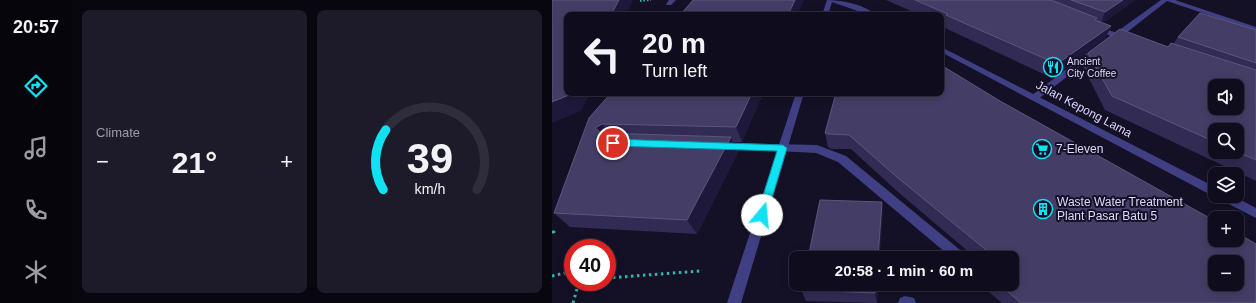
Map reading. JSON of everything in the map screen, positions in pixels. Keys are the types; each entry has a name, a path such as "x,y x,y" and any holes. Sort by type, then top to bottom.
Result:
{"street":[{"path":"826,12 830,0 868,12"},
{"path":"1034,98 1165,0"},
{"path":"1169,0 1256,30"},
{"path":"1193,0 1194,8"},
{"path":"1088,25 1110,41 1131,41"},
{"name":"Jalan Kepong Lama","path":"944,51 1208,188"},
{"path":"734,303 799,96"},
{"path":"717,146 817,149 842,160 952,251"},
{"path":"1237,203 1256,213"}],"path":[{"path":"640,1 655,0"},
{"path":"552,232 554,232 552,236"},
{"path":"616,277 700,271"},
{"path":"552,276 564,273"},
{"path":"573,303 576,291"}],"building":[{"path":"552,0 619,0 613,12 564,12 564,96 567,96 552,102"},
{"path":"693,0 795,0 789,12 683,12"},
{"path":"915,0 1051,0 1097,18 1095,20 1111,26 1057,64 946,15 948,14"},
{"path":"1071,0 1123,0 1105,12"},
{"path":"1200,13 1256,30 1256,63 1178,37"},
{"path":"1120,29 1168,47 1171,43 1256,70 1256,160 1244,155 1244,123 1208,123 1208,139 1112,96 1088,53"},
{"path":"944,67 1000,101 1208,217 1208,247 1244,247 1244,237 1256,244 1256,303 1021,303 1007,291 1019,291 1019,251 987,251 898,178 849,135 825,133 835,96 944,96"},
{"path":"608,96 751,96 736,127 602,124 595,128 601,133 731,137 687,220 554,213 589,118"},
{"path":"820,200 882,202 878,251 809,251"},
{"path":"826,291 875,291 875,293"}],"place":[{"name":"Ancient City Coffee","path":"1053,67"},
{"name":"7-Eleven","path":"1042,149"},
{"name":"Waste Water Treatment Plant Pasar Batu 5","path":"1043,209"}],"route":[{"path":"613,143 783,148 762,215"}]}
